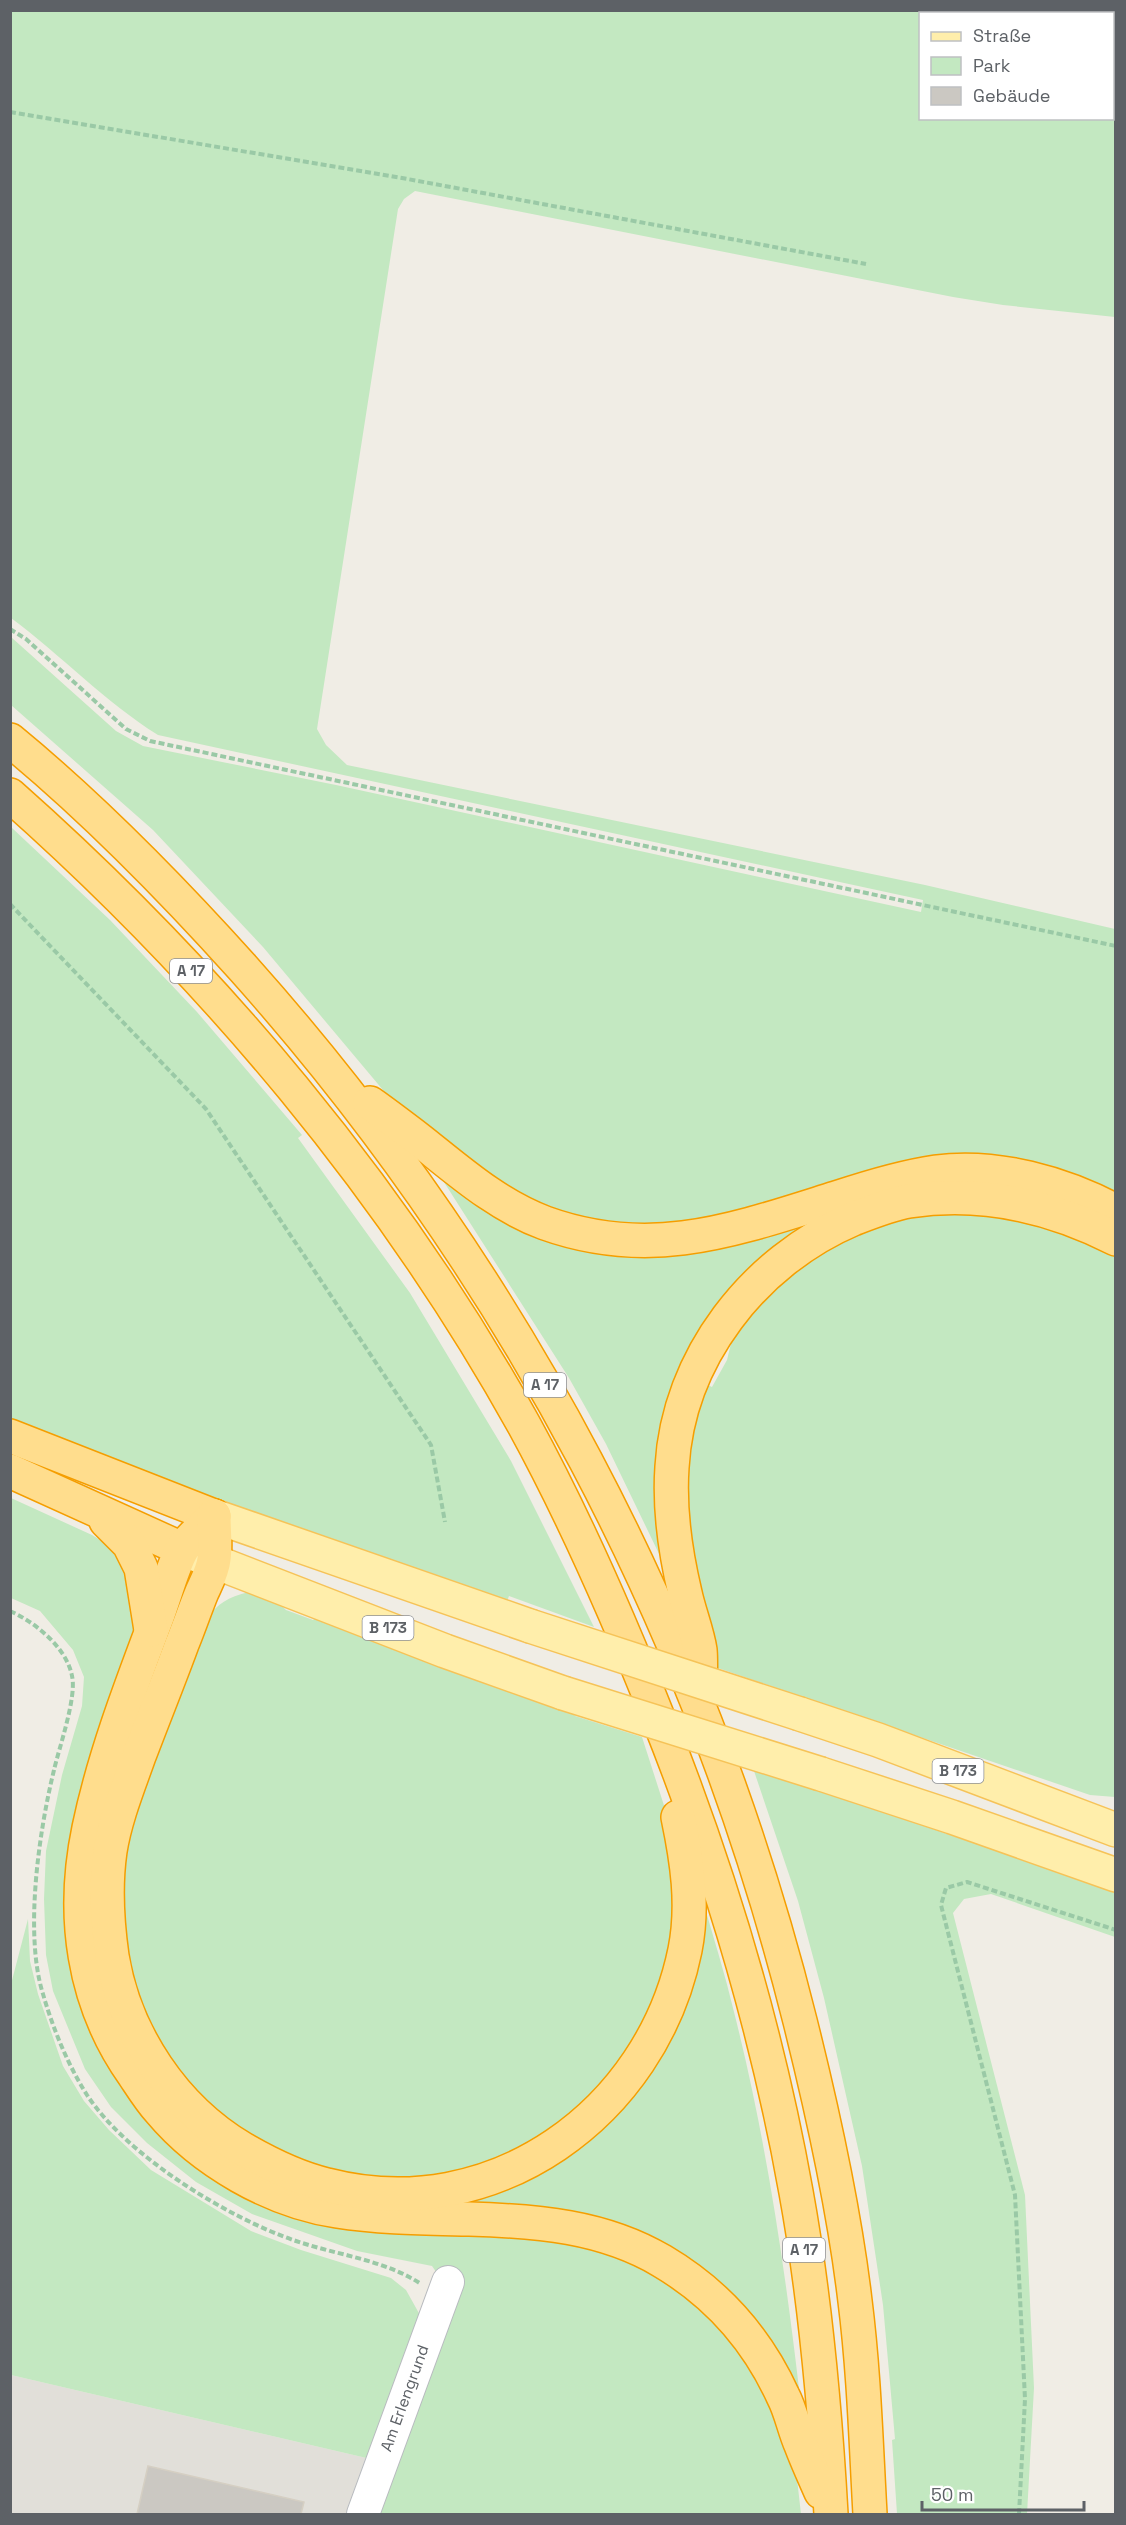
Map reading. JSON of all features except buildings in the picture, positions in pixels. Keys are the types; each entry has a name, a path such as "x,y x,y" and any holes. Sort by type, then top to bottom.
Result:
{"highway":[{"name":"A 17","path":"10,740 116,836 168,888 289,1019 385,1141 512,1328 567,1421 651,1590 702,1716 762,1879 817,2087 855,2299 870,2514"},
{"name":"A 17","path":"10,795 117,893 182,959 244,1030 339,1148 422,1262 478,1346 524,1426 571,1516 616,1611 679,1770 725,1898 751,1991 770,2066 797,2194 823,2397 831,2514"},
{"path":"339,1081 486,1192 544,1222 602,1238 636,1242 670,1241 708,1235 756,1223 896,1179 939,1172 1001,1174 1054,1185 1116,1210"},
{"path":"702,1716 700,1649 674,1542 671,1509 672,1465 680,1417 699,1364 713,1338 751,1290 798,1248 824,1233 867,1213 907,1201 952,1197 991,1198 1020,1203 1055,1212 1116,1239"},
{"name":"B 173","path":"10,1436 214,1516"},
{"name":"B 173","path":"10,1472 182,1549"},
{"path":"96,1511 129,1544 141,1568 152,1632"},
{"path":"214,1516 214,1562 125,1794 111,1848 106,1895 108,1924 113,1960 125,2003 145,2047 167,2083 210,2127 273,2166 325,2185 355,2191 387,2194 434,2192 489,2179 533,2159 579,2129 601,2109 636,2066 654,2038 686,1949 689,1893 687,1857 676,1810 679,1770"},
{"path":"214,1516 182,1549 98,1784 85,1847 80,1894 83,1951 98,2010 124,2061 160,2111 196,2146 239,2175 288,2198 332,2210 385,2217 530,2221 559,2224 621,2240 658,2258 692,2280 717,2301 769,2366 786,2401 801,2445 831,2514"}],"main road":[{"name":"B 173","path":"214,1516 289,1545 878,1740 1116,1830"},
{"name":"B 173","path":"182,1549 456,1656 563,1693 952,1816 1116,1875"}],"street":[{"name":"Am Erlengrund","path":"363,2514 444,2292"}],"path":[{"path":"10,112 402,178 866,264"},
{"path":"10,629 26,639 126,729 150,741 1116,946"},
{"path":"10,904 206,1109 431,1445 445,1522"},
{"path":"1019,2514 1025,2399 1015,2195 994,2105 941,1905 946,1888 967,1882 1116,1930"}],"shaded area":[{"path":"11,2375 375,2460 355,2514 11,2514"}],"green space":[{"path":"11,11 1115,11 1115,317 1003,305 953,297 415,191 404,199 398,209 317,729 326,745 347,765 925,885 1115,929 1115,1200 758,1213 636,1232 519,1201 388,1096 263,947 153,830 11,705 11,637 116,731 143,746 336,785 921,912 923,900 158,735 101,693 11,618"},
{"path":"11,827 110,920 197,1012 302,1135 298,1138 410,1293 511,1461 594,1627 509,1596 506,1604 294,1528 34,1430 11,1419"},
{"path":"442,1179 544,1234 842,1208 714,1321 662,1560 606,1444 569,1378"},
{"path":"955,1213 994,1214 1058,1228 1115,1254 1115,1797 1090,1795 718,1668 701,1618 681,1508 701,1382 712,1387 727,1360 734,1331 778,1283 837,1244 870,1229 911,1217"},
{"path":"11,1498 92,1535 113,1548 125,1560 138,1631 89,1781 151,2116 494,2229 634,2258 712,2312 773,2395 797,2479 801,2514 370,2514 441,2279 432,2266 357,2251 252,2214 196,2182 147,2143 111,2107 85,2069 53,1991 46,1955 44,1899 46,1851 62,1775 82,1706 84,1677 73,1650 40,1611 11,1598"},
{"path":"249,1592 275,1599 286,1610 313,1620 323,1614 571,1709 575,1716 642,1737 669,1821 681,1912 658,2008 594,2104 482,2170 355,2182 236,2133 152,2043 123,1954 121,1868 137,1810 172,1707 186,1685 190,1660 204,1625 209,1616 224,1602"},
{"path":"754,1771 827,1793 1115,1891 1115,1937 991,1894 964,1899 953,1913 1025,2195 1034,2388 1027,2514 897,2514 892,2440 895,2439 883,2305 862,2166 824,1998 798,1901"},
{"path":"702,1898 719,1955 756,2107 781,2252 800,2397 695,2271 381,2204 609,2117"},
{"path":"28,1919 30,1961 38,1994 63,2066 84,2101 109,2130 151,2170 251,2231 301,2250 391,2278 406,2290 425,2324 375,2460 11,2375 10,1988"}]}
